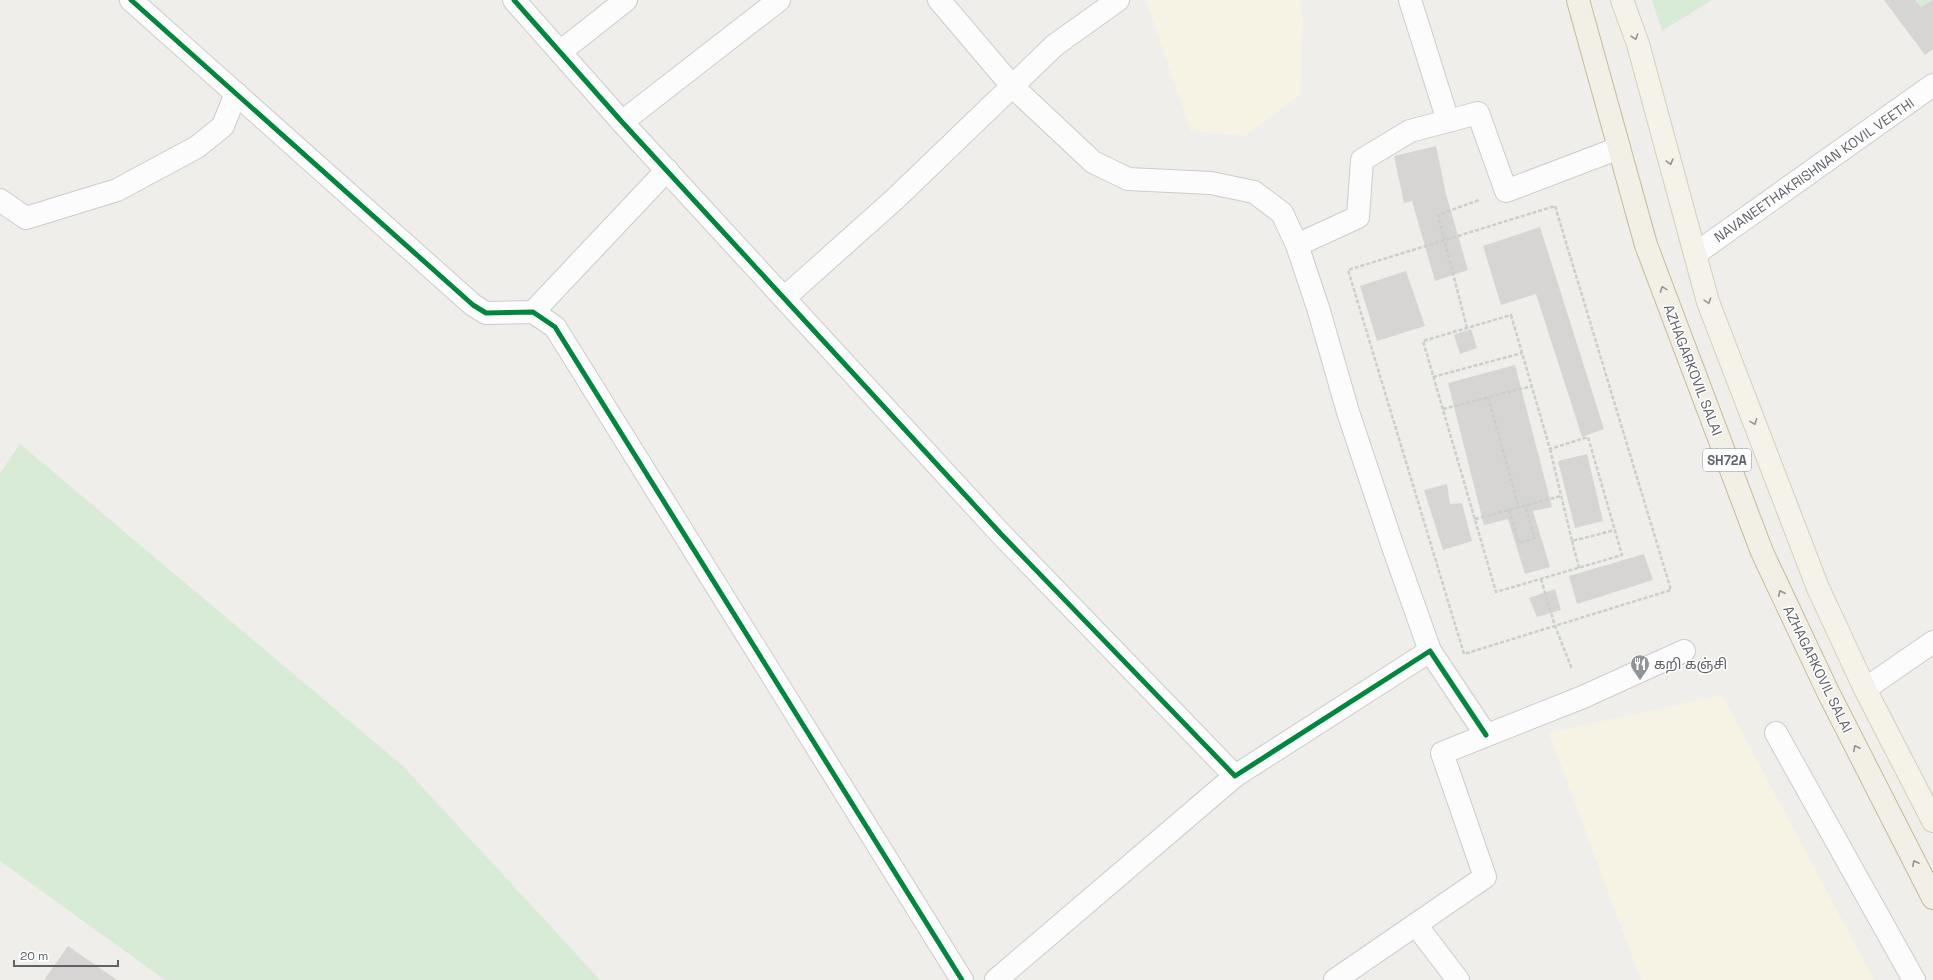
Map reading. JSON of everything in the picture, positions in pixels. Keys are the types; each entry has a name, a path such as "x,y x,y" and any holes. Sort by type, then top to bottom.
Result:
{"highway":[{"name":"AZHAGARKOVIL SALAI","path":"1578,0 1646,245 1762,552 1828,692 1933,898"}],"main road":[{"path":"1622,0 1638,44 1708,302 1818,588 1865,689 1933,821"}],"street":[{"path":"132,0 473,305 486,313 533,312 555,327 962,980"},
{"path":"514,0 622,122 1001,534 1235,776"},
{"path":"560,52 626,0"},
{"path":"622,122 779,0"},
{"path":"939,0 1012,86 1093,162 1128,179 1211,183 1254,192 1282,213 1297,245 1355,434 1430,651 1486,735"},
{"path":"784,298 895,199 1055,45 1118,0"},
{"path":"1410,0 1448,121"},
{"name":"NAVANEETHAKRISHNAN KOVIL VEETHI","path":"1695,254 1933,85"},
{"path":"0,200 26,218 117,190 197,147 223,126 236,93"},
{"path":"1297,245 1358,217 1362,160 1410,131 1478,113 1506,191 1619,148"},
{"path":"533,312 667,170"},
{"path":"1865,689 1933,642"},
{"path":"996,980 1235,776 1430,651"},
{"path":"1335,980 1485,878 1442,753 1583,696 1684,651"},
{"path":"1776,733 1914,980"},
{"path":"1416,925 1458,980"}],"path":[{"path":"1467,328 1443,241 1438,215 1506,191"},
{"path":"1555,206 1671,590 1464,654 1348,270 1443,241 1555,206"},
{"path":"1550,449 1588,438 1622,555 1541,579 1496,592 1423,341 1511,315 1550,449 1578,568"},
{"path":"1433,377 1522,353"},
{"path":"1443,409 1532,386"},
{"path":"1488,397 1519,508"},
{"path":"1475,519 1561,496"},
{"path":"1509,510 1519,543 1535,538 1526,506"},
{"path":"1572,541 1615,530"},
{"path":"1541,579 1554,626 1583,696"}],"shaded area":[{"path":"1146,0 1299,0 1303,16 1300,95 1245,136 1191,131"},
{"path":"1722,695 1874,980 1641,980 1549,733"}],"green space":[{"path":"1652,0 1712,0 1662,31"},
{"path":"1915,0 1933,0 1921,7"},
{"path":"20,444 403,766 600,980 165,980 0,861 0,473"}],"building":[{"path":"1884,0 1915,0 1921,7 1933,0 1933,49 1925,55"},
{"path":"1436,146 1446,194 1468,270 1435,281 1412,201 1404,203 1394,156"},
{"path":"1540,227 1604,429 1582,437 1536,294 1501,305 1483,246"},
{"path":"1406,271 1425,326 1377,341 1360,286"},
{"path":"1471,329 1477,348 1460,354 1454,335"},
{"path":"1515,365 1552,507 1533,511 1550,567 1525,574 1508,519 1484,525 1448,383"},
{"path":"1587,454 1603,521 1575,528 1558,461"},
{"path":"1447,484 1450,504 1462,503 1472,541 1443,550 1424,490"},
{"path":"1644,554 1653,580 1577,604 1569,576"},
{"path":"1555,589 1561,610 1537,617 1529,598"},
{"path":"68,946 117,980 44,980"}],"cycle path":[{"path":"131,0 473,305 486,313 533,312 555,327 962,980"},
{"path":"514,0 622,122 1001,534 1235,776 1430,651 1486,735"}],"place":[{"name":"கறி கஞ்சி","path":"1640,681"}]}
